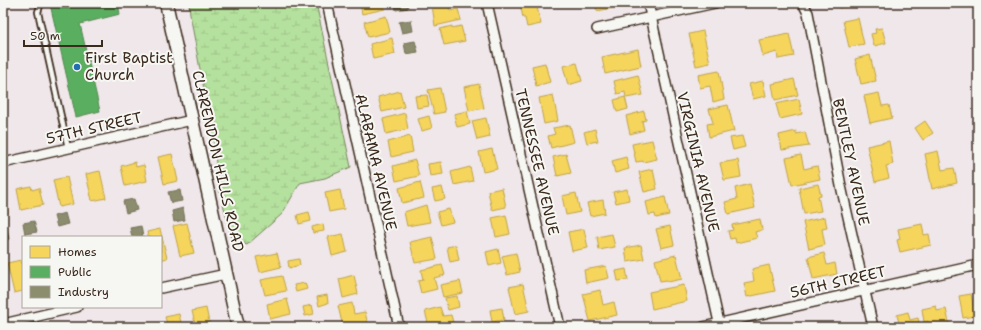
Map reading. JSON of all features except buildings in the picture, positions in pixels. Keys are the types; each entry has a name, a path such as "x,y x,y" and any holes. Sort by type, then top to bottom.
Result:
{"street":[{"name":"CLARENDON HILLS ROAD","path":"166,3 238,327"},
{"name":"ALABAMA AVENUE","path":"327,3 399,327"},
{"name":"TENNESSEE AVENUE","path":"487,3 560,327"},
{"name":"VIRGINIA AVENUE","path":"648,3 720,325"},
{"path":"598,29 715,3"},
{"name":"BENTLEY AVENUE","path":"803,3 808,12 840,179 873,327"},
{"name":"57TH STREET","path":"3,163 192,120"},
{"name":"56TH STREET","path":"703,327 720,325 978,265"},
{"path":"162,288 226,274"},
{"path":"3,324 73,308"}],"lane":[{"path":"41,3 38,12 68,148"}],"green space":[{"path":"189,3 316,3 351,167 325,178 300,183 282,214 247,245 232,239 218,184 213,133 199,64"}],"place":[{"name":"First Baptist Church","path":"77,67"}]}
